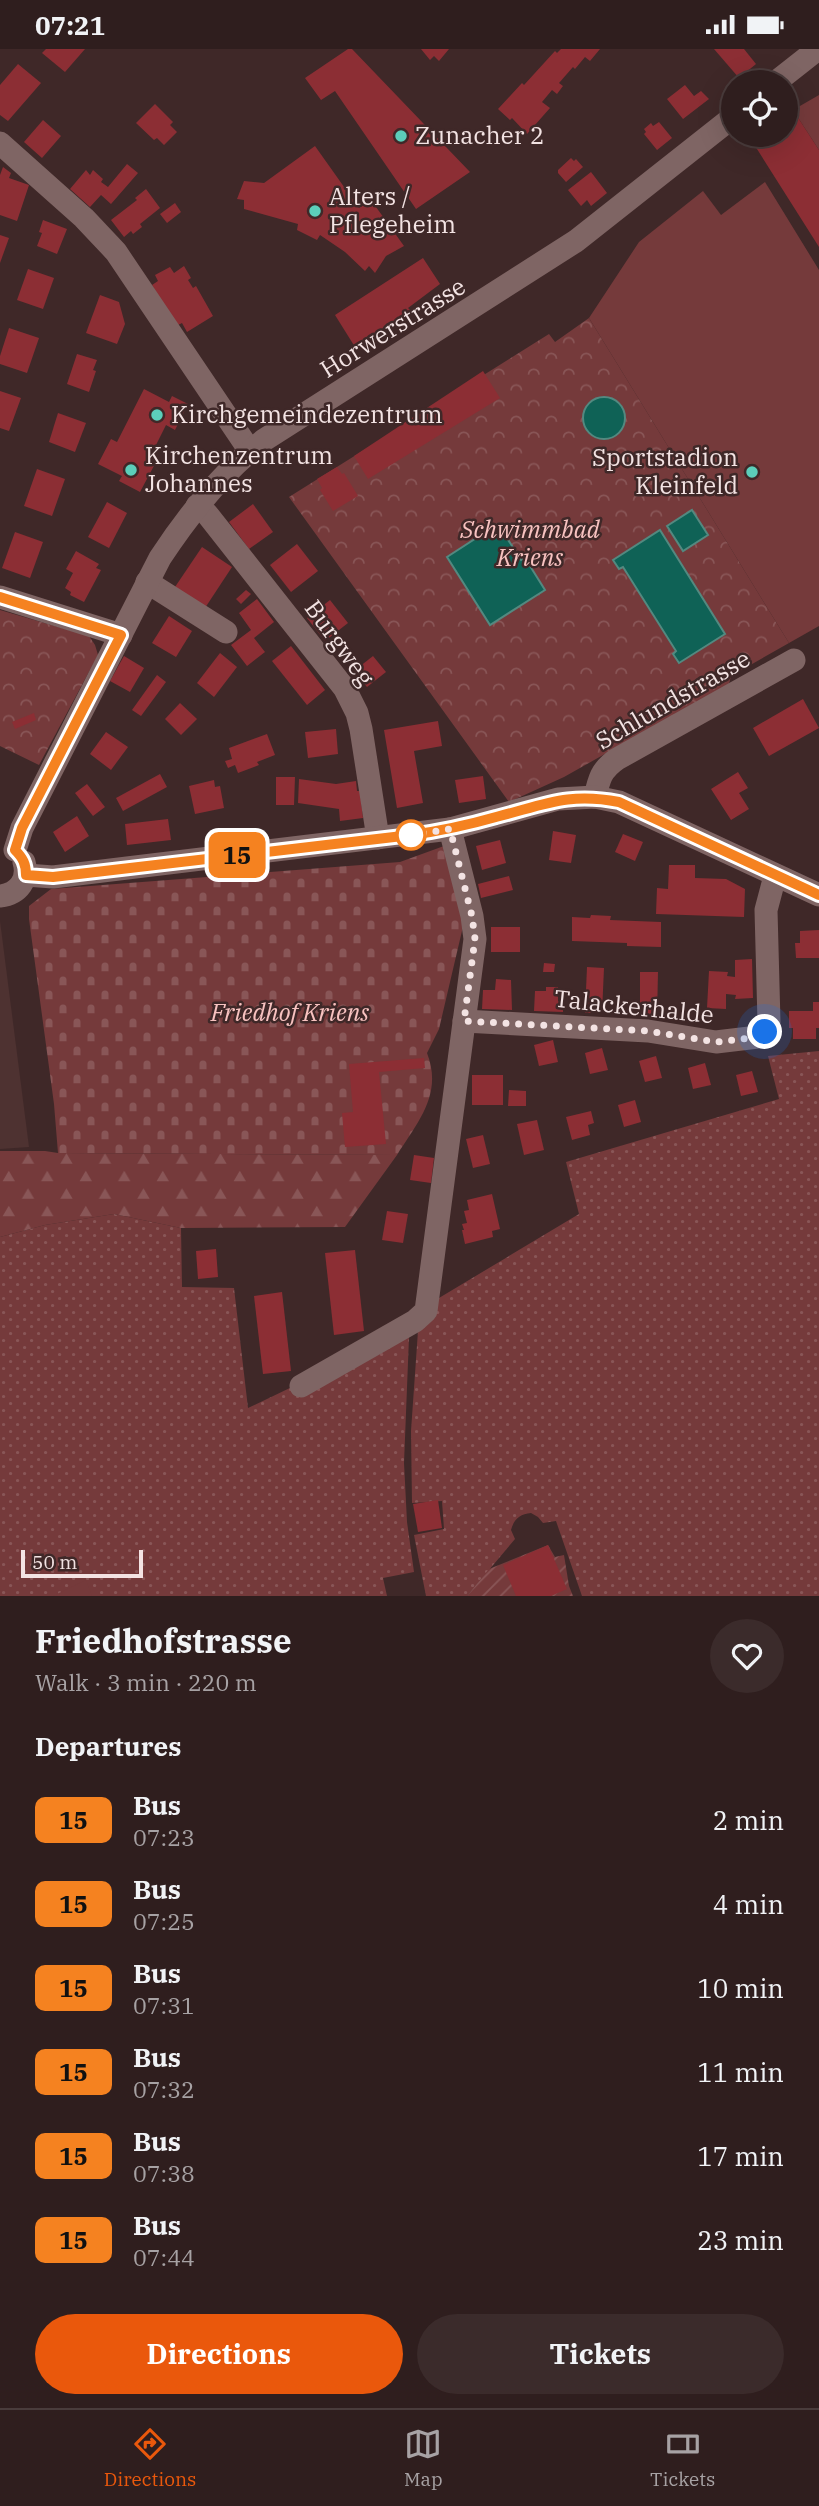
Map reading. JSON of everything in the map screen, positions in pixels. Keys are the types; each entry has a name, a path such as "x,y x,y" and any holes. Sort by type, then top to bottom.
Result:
{"street":[{"path":"791,70 818,49"},
{"name":"Horwerstrasse","path":"8,848 22,828 160,558 197,506 250,451 576,241 721,126"},
{"path":"0,143 64,199 116,252 250,451"},
{"name":"Burgweg","path":"197,506 207,514 345,689 361,729 378,838"},
{"path":"148,582 226,632"},
{"path":"0,597 121,635"},
{"name":"Schlundstrasse","path":"595,797 604,768 617,758 794,660"},
{"path":"26,875 53,877 450,829 558,799 595,797 619,802 819,895"},
{"path":"301,1386 415,1321 426,1311 475,939 472,916 450,829"},
{"path":"0,896 16,891 26,875 22,856 8,848"},
{"name":"Talackerhalde","path":"464,1021 648,1031 716,1042 758,1037 765,1032 769,1022 766,910 775,876"}],"shaded area":[{"path":"0,921 29,1147 0,1149"}],"green space":[{"path":"819,95 819,150 798,118 798,107"},
{"name":"Sportstadion Kleinfeld","path":"765,182 819,270 819,626 789,643 589,318 639,242 703,191 721,215"},
{"name":"Schwimmbad Kriens","path":"589,318 789,643 731,676 729,684 564,777 509,802 289,497 549,334 555,342"},
{"path":"0,610 89,636 98,655 39,765 0,746"},
{"name":"Friedhof Kriens","path":"444,846 465,918 439,1029 427,1053 432,1082 430,1095 420,1119 397,1155 58,1153 29,906 51,889 400,862"},
{"path":"819,1051 819,1596 582,1596 556,1521 543,1523 531,1513 516,1520 511,1530 515,1539 467,1596 426,1596 414,1535 444,1529 442,1501 412,1503 411,1431 418,1331 434,1301 579,1214 566,1162 779,1099 768,1056"},
{"path":"0,1151 397,1155 345,1227 181,1228 114,1214 45,1225 0,1237"},
{"path":"114,1214 181,1228 182,1287 234,1288 248,1408 409,1337 404,1463 407,1522 414,1572 383,1578 387,1596 0,1596 0,1237 45,1225"},
{"path":"548,1545 555,1557 564,1555 573,1596 467,1596 489,1569"},
{"path":"86,1580 92,1596 53,1596"}],"water":[{"path":"604,397 619,403 625,418 619,433 604,439 589,433 583,418 589,403"},
{"path":"692,510 708,535 683,551 667,526"},
{"path":"498,524 521,560 525,558 545,590 490,625 447,557"},
{"path":"660,530 725,634 679,663 673,654 676,651 623,567 619,569 613,560"}],"building":[{"path":"46,49 85,49 65,72 42,53"},
{"name":"Zunacher 2","path":"348,49 352,49 470,172 416,209 335,91 321,100 305,78"},
{"path":"421,49 449,49 439,61 434,56 430,60"},
{"path":"561,49 600,49 590,61 585,57 575,69 573,67 559,83 563,86 557,94 552,90 542,102 550,108 527,134 512,118 510,120 498,109 555,51 557,53"},
{"path":"714,49 744,49 756,64 749,70 732,70"},
{"path":"18,64 41,83 8,121 0,115 0,85"},
{"path":"685,85 694,96 701,91 709,99 683,119 667,99"},
{"path":"155,104 173,122 170,125 177,132 164,145 157,138 154,140 136,123"},
{"path":"798,118 819,150 819,247 756,147 798,147"},
{"path":"43,120 61,136 42,158 24,142"},
{"path":"659,122 672,138 657,150 644,134 644,129 651,123 653,126"},
{"name":"Alters / Pflegeheim","path":"315,146 359,208 371,200 404,246 386,256 375,273 369,266 365,271 345,252 320,235 317,240 297,230 298,224 244,209 244,200 237,199 244,181 264,183"},
{"path":"571,158 574,161 576,159 583,167 566,182 558,170"},
{"path":"127,164 138,173 111,204 101,195 90,207 70,189 86,170 90,175 93,170 108,187"},
{"path":"3,167 11,173 9,178 29,185 17,221 0,215 0,175"},
{"path":"591,172 607,193 591,206 587,200 581,206 568,190"},
{"path":"146,189 160,208 140,224 142,227 124,237 111,220 137,200 135,198"},
{"path":"175,203 181,212 167,223 160,214"},
{"path":"43,220 67,229 57,254 37,246"},
{"path":"0,235 9,238 0,263"},
{"path":"423,258 440,284 408,308 410,310 355,347 335,315"},
{"path":"184,266 191,278 188,280 193,288 196,286 213,316 187,332 182,323 176,326 152,285 158,281 155,275 170,267 174,273"},
{"path":"28,269 54,278 43,309 17,300"},
{"path":"100,295 119,302 125,324 117,344 86,333"},
{"path":"9,328 39,338 27,373 0,364"},
{"path":"77,354 97,360 89,392 67,384"},
{"path":"483,371 500,398 368,479 354,456"},
{"name":"Kirchgemeindezentrum","path":"144,389 169,402 172,396 188,404 175,430 166,425 149,459 156,462 140,492 119,481 122,476 98,464 111,439 117,442"},
{"path":"0,391 21,398 9,431 0,428"},
{"path":"58,413 86,423 75,452 49,442"},
{"path":"337,467 344,473 358,496 333,511 320,490 322,488 317,479"},
{"path":"37,469 65,479 52,516 24,506"},
{"path":"107,502 127,513 109,548 88,537"},
{"path":"253,504 273,532 249,549 229,522"},
{"path":"15,532 43,542 30,578 2,568"},
{"path":"297,544 318,571 291,592 270,565"},
{"path":"202,547 232,567 205,608 175,587"},
{"path":"76,551 99,564 96,568 101,570 84,602 70,595 71,592 65,588 73,573 66,569"},
{"path":"246,590 251,594 241,604 236,599"},
{"path":"257,599 274,622 254,638 265,652 247,666 231,645 251,630 239,613"},
{"path":"330,600 348,623 325,641 307,618"},
{"path":"169,616 192,631 176,657 152,643"},
{"path":"291,646 325,690 307,705 272,661"},
{"path":"220,653 237,667 214,697 197,683"},
{"path":"124,656 144,668 130,692 110,681"},
{"path":"373,656 386,672 367,687 354,671"},
{"path":"157,675 166,682 141,716 132,710"},
{"path":"803,699 819,728 769,756 753,728"},
{"path":"180,703 197,719 181,735 165,719"},
{"path":"34,713 36,720 15,729 12,722"},
{"path":"438,721 442,746 414,751 423,803 397,808 384,730"},
{"path":"336,729 338,754 308,758 305,732"},
{"path":"106,732 128,747 111,770 90,754"},
{"path":"267,734 275,755 238,773 235,765 228,768 225,761 232,759 229,748"},
{"path":"738,772 748,788 739,793 749,809 731,820 711,789"},
{"path":"160,774 167,787 123,811 116,798"},
{"path":"483,776 486,799 459,803 455,780"},
{"path":"276,777 295,777 294,805 276,805"},
{"path":"299,779 336,784 356,781 363,818 340,821 339,809 298,803"},
{"path":"214,780 215,787 220,786 224,808 195,814 189,786"},
{"path":"87,784 105,807 93,816 75,793"},
{"path":"77,816 89,836 65,852 53,832"},
{"path":"168,819 171,840 127,845 125,824"},
{"path":"553,831 576,835 571,863 549,860"},
{"path":"623,834 643,842 635,861 615,852"},
{"path":"500,840 506,863 482,870 476,846"},
{"path":"669,865 695,865 695,878 726,879 745,889 744,917 656,914 657,888 668,889"},
{"path":"509,876 513,890 481,898 478,884"},
{"path":"591,915 611,916 610,920 661,922 661,947 572,941 572,917 590,918"},
{"path":"491,927 520,927 520,952 491,952"},
{"path":"819,930 819,958 796,958 795,943 800,943 800,931"},
{"path":"752,959 753,998 735,999 736,995 726,994 726,1009 707,1008 709,971 728,972 727,976 735,977 735,960"},
{"path":"544,963 555,964 554,972 543,972"},
{"path":"587,967 604,968 602,1013 585,1013"},
{"path":"640,972 658,972 657,1017 640,1017"},
{"path":"496,979 511,980 512,1010 482,1009 483,990 495,990"},
{"path":"546,987 558,987 558,1001 563,1002 563,1012 534,1011 535,991 546,991"},
{"path":"813,1002 819,1002 819,1028 816,1028 816,1039 793,1039 793,1028 789,1028 789,1011 813,1011"},
{"path":"553,1040 558,1062 539,1066 534,1045"},
{"path":"602,1048 608,1070 590,1074 585,1053"},
{"path":"656,1056 662,1078 645,1082 639,1061"},
{"path":"424,1058 425,1068 379,1072 386,1144 345,1147 342,1113 353,1112 349,1064"},
{"path":"705,1063 711,1085 693,1089 688,1068"},
{"path":"752,1071 758,1092 741,1096 736,1075"},
{"path":"472,1075 503,1075 503,1105 472,1105"},
{"path":"509,1090 526,1091 526,1106 508,1106"},
{"path":"635,1100 641,1122 624,1127 618,1105"},
{"path":"591,1111 594,1123 588,1125 590,1135 572,1140 566,1117"},
{"path":"537,1120 544,1150 524,1155 517,1124"},
{"path":"483,1135 490,1164 473,1168 466,1139"},
{"path":"414,1155 434,1158 431,1183 410,1180"},
{"path":"492,1194 500,1229 492,1231 493,1237 465,1244 462,1224 467,1223 464,1211 469,1210 467,1200"},
{"path":"387,1211 408,1214 403,1243 382,1240"},
{"path":"216,1249 218,1277 198,1279 196,1251"},
{"path":"355,1250 364,1331 334,1335 325,1253"},
{"path":"282,1292 291,1371 263,1374 254,1296"},
{"path":"438,1500 442,1528 418,1532 413,1504"},
{"path":"548,1545 567,1589 551,1596 516,1596 503,1565"}],"bus line":[{"name":"15","path":"0,597 121,635 22,828 15,850 26,865 26,875 53,877 411,835 500,817 558,799 595,797 619,802 819,895"}],"place":[{"name":"Zunacher 2","path":"401,136"},
{"name":"Alters / Pflegeheim","path":"315,211"},
{"name":"Kirchgemeindezentrum","path":"157,415"},
{"name":"Kirchenzentrum Johannes","path":"131,470"},
{"name":"Sportstadion Kleinfeld","path":"752,472"}],"route":[{"path":"411,835 450,829 472,916 475,939 464,1021 648,1031 716,1042 758,1037 765,1032"}]}
